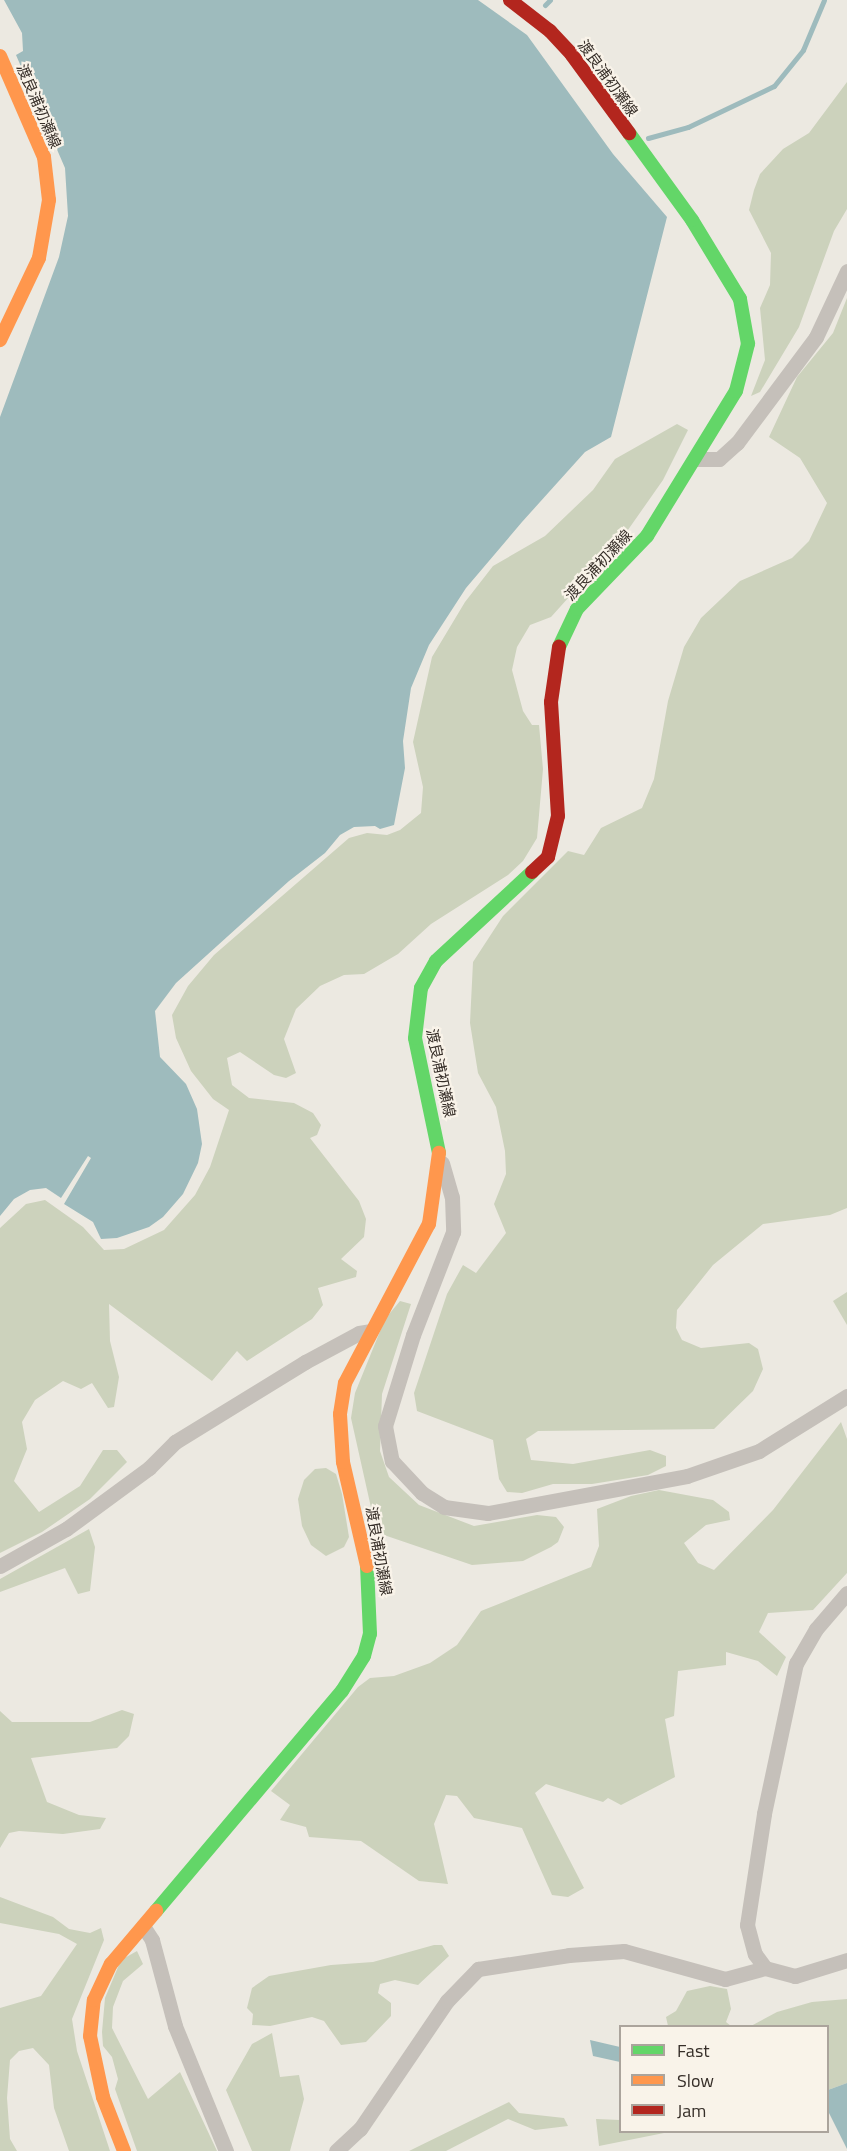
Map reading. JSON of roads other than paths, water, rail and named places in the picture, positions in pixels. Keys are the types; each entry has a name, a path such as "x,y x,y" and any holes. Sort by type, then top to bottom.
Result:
{"main road":[{"name":"渡良浦初瀬線","path":"123,2151 98,2077 90,2018 111,1964 342,1691 364,1656 372,1614 369,1576 343,1462 340,1414 345,1383 370,1331 429,1224 440,1157 415,1038 421,988 436,961 548,857 555,840 558,816 551,702 560,643 577,609 647,536 736,391 744,367 748,344 740,299 692,220 572,56 550,31 510,0"},
{"name":"渡良浦初瀬線","path":"0,56 44,157 49,200 39,258 0,340"}],"street":[{"path":"695,459 718,459 737,442 816,337 847,271"},
{"path":"440,1157 452,1197 453,1232 413,1335 385,1426 392,1461 422,1493 444,1507 488,1514 687,1476 759,1451 829,1404 847,1396"},
{"path":"0,1566 66,1529 149,1468 175,1442 305,1362 358,1333 370,1331"},
{"path":"765,1968 748,1936 749,1900 789,1693 804,1646 847,1593"},
{"path":"143,1926 152,1940 175,2026 226,2151"},
{"path":"336,2151 360,2129 447,2001 478,1969 569,1955 624,1952 725,1979 765,1968 795,1976 847,1960"}],"water":[{"path":"4,0 478,0 527,35 613,154 667,217 611,437 585,452 522,522 466,588 429,645 411,688 403,741 405,768 394,825 380,829 375,826 354,827 340,835 325,853 289,881 176,983 155,1011 160,1057 186,1084 197,1109 202,1144 198,1163 183,1194 163,1217 149,1227 117,1238 101,1239 93,1222 64,1204 91,1158 88,1156 61,1198 46,1188 30,1190 14,1199 0,1216 0,417 59,257 68,216 65,168 16,55 23,51 22,33"},
{"path":"590,2040 619,2047 619,2062 593,2056"},
{"path":"847,2083 847,2149 829,2113 829,2090"}],"waterway":[{"path":"545,5 550,0"},
{"path":"648,138 688,127 774,86 803,50 824,0"}]}
